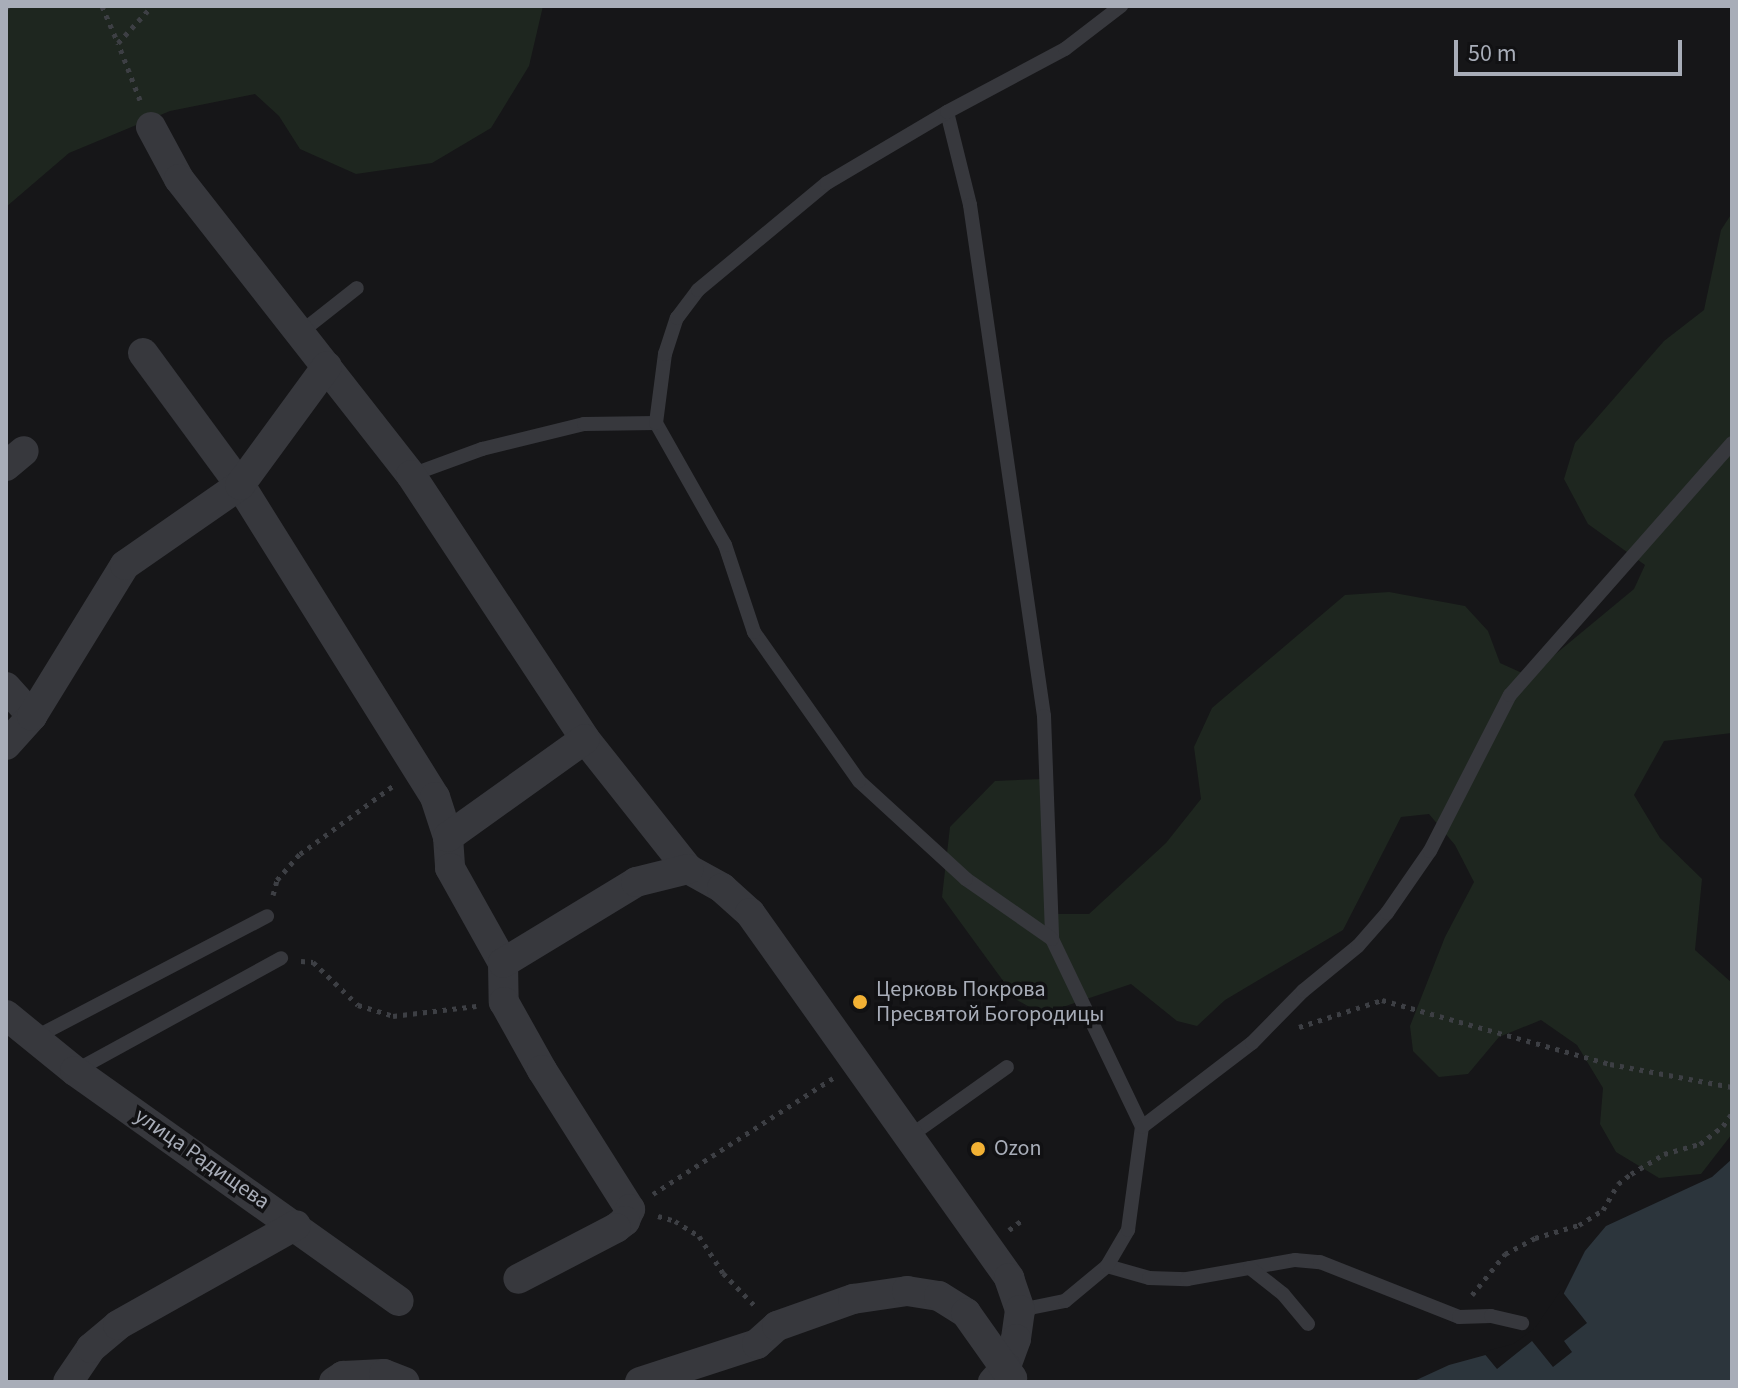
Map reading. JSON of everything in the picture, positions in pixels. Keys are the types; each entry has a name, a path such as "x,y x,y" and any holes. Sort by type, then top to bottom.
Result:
{"street":[{"path":"151,127 179,179 411,475 585,739 688,869 722,888 750,913 1009,1278 1020,1310 1016,1339 1004,1377"},
{"path":"143,353 240,485 435,797 448,837 450,868 503,963 504,1002 542,1070 630,1209 625,1221 616,1228 518,1279"},
{"path":"6,745 32,716 125,565 240,485 327,366"},
{"path":"6,687 32,716"},
{"path":"448,837 585,739"},
{"path":"503,963 636,882 688,869"},
{"name":"улица Радищева","path":"15,1025 399,1301"},
{"path":"68,1382 91,1348 118,1325 296,1225"},
{"path":"640,1382 757,1344 777,1326 853,1299 907,1291 939,1296 966,1313 1004,1377"},
{"path":"334,1382 343,1376 384,1374 405,1382"}],"lane":[{"path":"1052,939 966,879 859,781 754,632 725,545 656,423 665,354 677,318 698,290 827,183 947,112 1065,49 1121,6"},
{"path":"947,112 970,205 1044,716 1052,939 1142,1127 1128,1230 1107,1266 1065,1301 1020,1310"},
{"path":"301,332 357,288"},
{"path":"411,475 482,449 584,424 656,423"},
{"path":"1142,1127 1252,1043 1303,991 1358,946 1387,913 1430,851 1510,695 1732,443"},
{"path":"15,1025 267,916"},
{"path":"75,1071 281,958"},
{"path":"910,1136 1007,1067"},
{"path":"1107,1266 1149,1278 1187,1279 1295,1260 1320,1262 1459,1317 1491,1316 1522,1323"},
{"path":"1250,1268 1283,1294 1308,1324"}],"path":[{"path":"102,6 151,127"},
{"path":"118,43 152,6"},
{"path":"267,916 277,880 300,854 417,769"},
{"path":"281,958 313,962 358,1005 393,1016 504,1002"},
{"path":"1252,1043 1382,1000 1610,1064 1732,1087"},
{"path":"630,1209 857,1062"},
{"path":"1459,1317 1483,1278 1505,1254 1535,1238 1579,1225 1603,1210 1618,1184 1631,1174 1664,1154 1700,1144 1723,1126 1732,1113"},
{"path":"630,1209 675,1221 699,1236 723,1273 777,1326"}],"shaded area":[{"path":"6,6 543,6 529,66 491,128 432,163 356,174 300,149 279,116 255,94 170,111 69,153 6,207"},
{"path":"1732,213 1732,733 1664,741 1634,795 1660,838 1702,879 1695,950 1732,983 1732,1134 1701,1174 1659,1178 1616,1152 1600,1124 1603,1088 1577,1045 1541,1020 1499,1037 1468,1074 1439,1077 1413,1051 1410,1026 1445,937 1474,882 1455,845 1429,814 1401,817 1343,930 1225,1000 1197,1026 1177,1021 1131,984 1042,1014 1017,1000 942,897 950,827 995,781 1042,779 1051,914 1089,914 1166,843 1201,799 1194,747 1212,708 1345,595 1389,592 1465,606 1488,631 1500,663 1529,676 1634,589 1645,565 1588,524 1564,479 1575,443 1664,341 1704,310 1721,230"},
{"path":"1732,1159 1732,1382 1412,1382 1449,1365 1515,1347 1556,1309 1585,1251 1606,1226 1712,1177"}],"pier":[{"path":"1561,1290 1587,1323 1564,1341 1572,1352 1553,1367 1532,1341 1497,1369 1483,1352 1513,1344 1535,1328"}],"place":[{"name":"Церковь Покрова Пресвятой Богородицы","path":"860,1002"},
{"name":"Ozon","path":"978,1149"}]}
